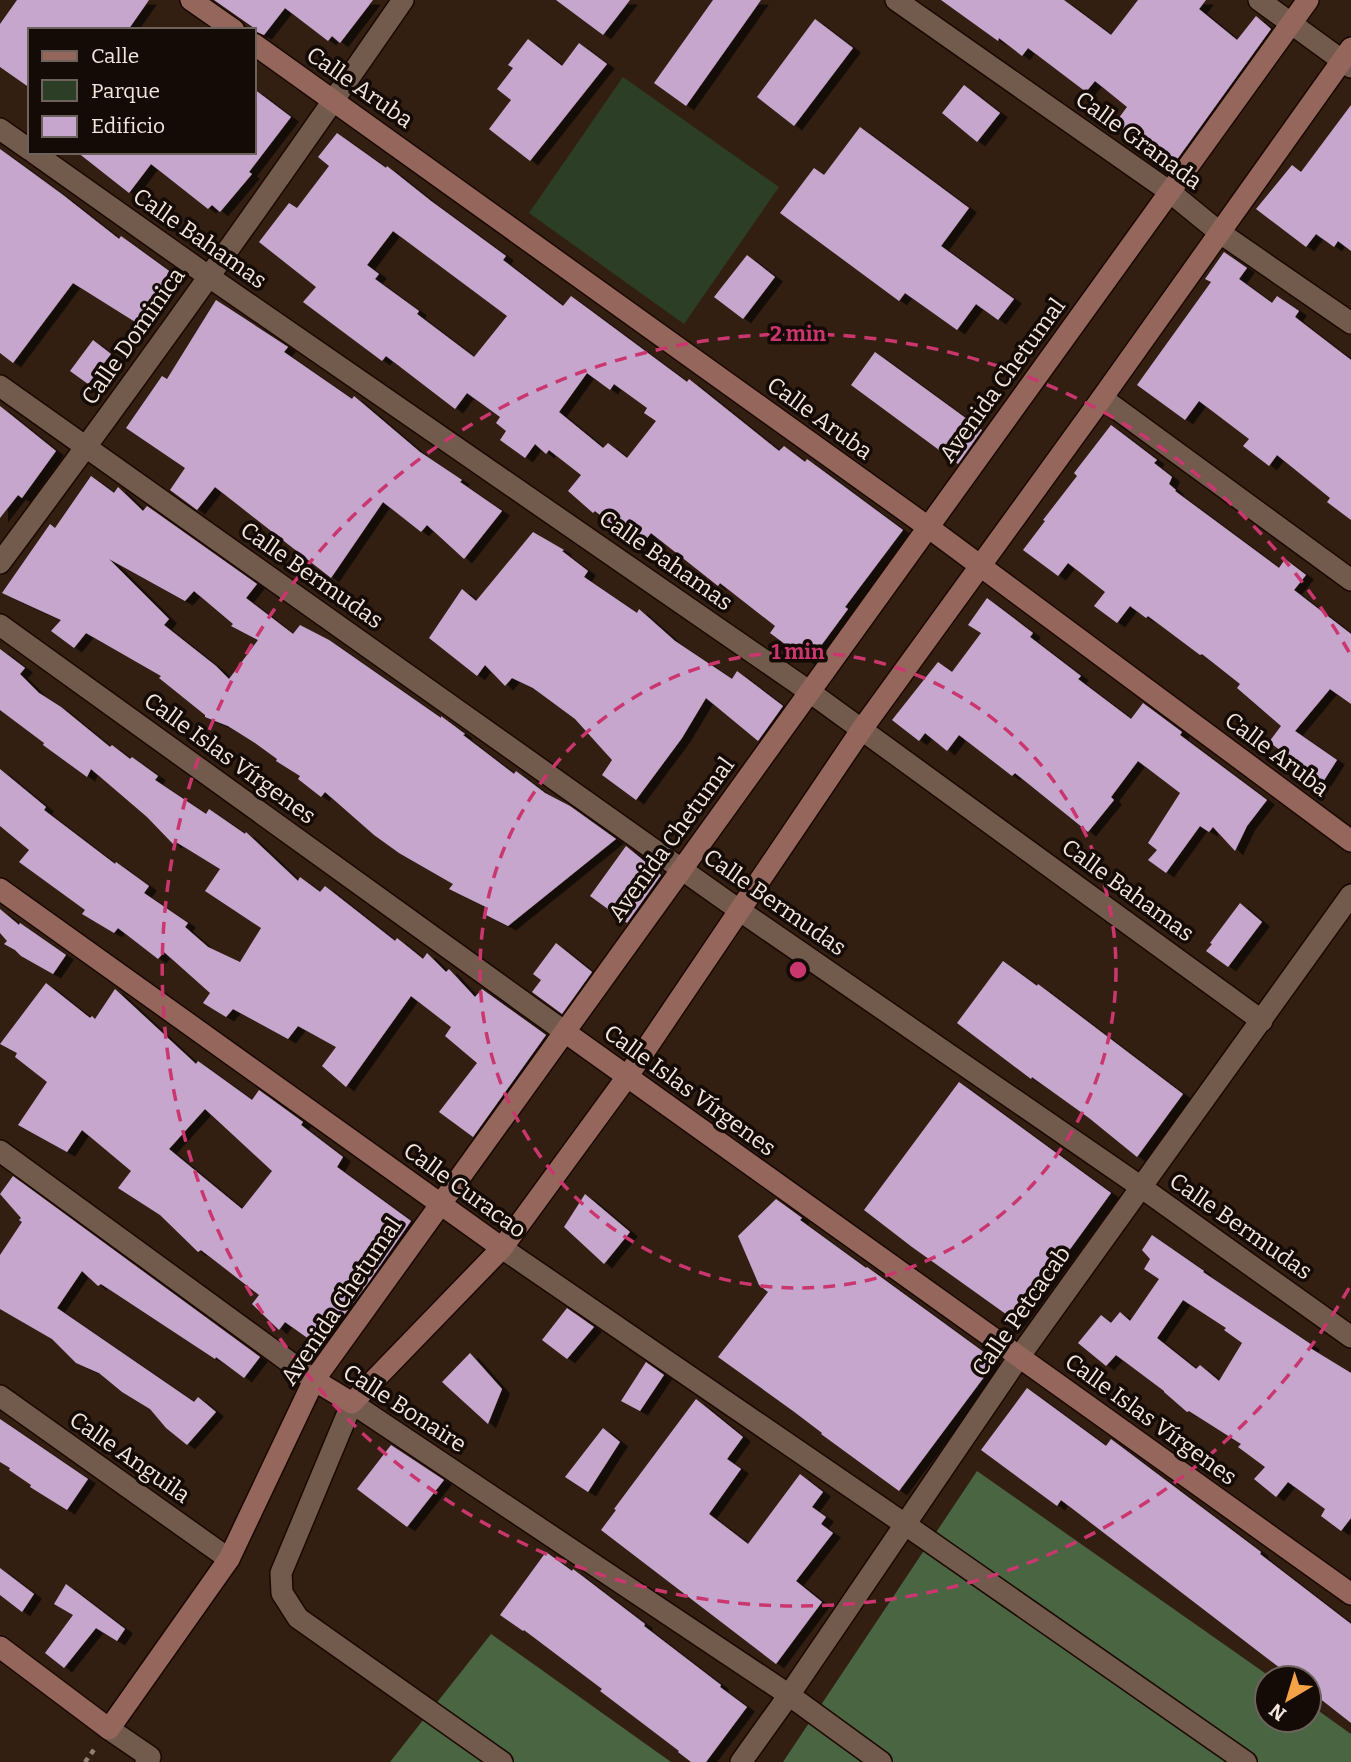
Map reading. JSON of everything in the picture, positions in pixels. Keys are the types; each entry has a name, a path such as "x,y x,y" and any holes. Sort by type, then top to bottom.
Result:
{"main road":[{"path":"191,0 231,28"},
{"name":"Avenida Chetumal","path":"109,1729 229,1559 314,1380 1308,0"},
{"name":"Calle Aruba","path":"256,45 928,527 1351,841"},
{"path":"352,1403 502,1248 627,1077 862,729 1219,232 1348,59"},
{"name":"Calle Curacao","path":"0,889 502,1248"},
{"name":"Calle Islas Vírgenes","path":"565,1032 1351,1594"},
{"name":"Calle Bonaire","path":"314,1380 352,1403"},
{"path":"0,1647 109,1729"}],"street":[{"name":"Calle Dominica","path":"0,563 87,447 403,0"},
{"name":"Calle Granada","path":"896,0 1170,192 1219,232 1351,323"},
{"path":"1259,0 1348,59"},
{"name":"Calle Bahamas","path":"0,129 28,148"},
{"name":"Calle Bahamas","path":"36,154 208,276 810,692 1262,1021"},
{"name":"Calle Bermudas","path":"0,386 739,910 1141,1187 1351,1337"},
{"path":"1102,398 1351,580"},
{"name":"Calle Islas Vírgenes","path":"0,625 565,1032"},
{"name":"Calle Petcacab","path":"741,1762 1019,1357 1351,895"},
{"name":"Calle Bonaire","path":"0,1151 314,1380"},
{"name":"Calle Curacao","path":"502,1248 1245,1762"},
{"name":"Calle Anguila","path":"0,1396 229,1559"},
{"path":"352,1403 281,1573 282,1593 298,1618 502,1762"},
{"name":"Calle Bonaire","path":"352,1403 789,1695 881,1762"},
{"path":"109,1729 151,1760"}],"green space":[{"path":"623,77 779,187 684,324 529,213"},
{"path":"977,1471 1253,1665 1253,1734 1323,1734 1323,1714 1351,1734 1351,1762 783,1762"},
{"path":"491,1634 671,1762 390,1762"}],"building":[{"path":"17,0 149,0 129,28 28,28 28,87 0,67 0,24"},
{"path":"214,0 373,0 340,43 332,36 328,41 285,8 264,35"},
{"path":"556,0 630,0 603,35"},
{"path":"713,0 761,0 686,106 654,83"},
{"path":"941,0 1064,0 1111,35 1138,0 1206,0 1199,9 1237,40 1256,16 1271,29 1173,165 1115,123 1127,107 1095,81 1086,92 1028,48 1022,56"},
{"path":"815,19 853,48 794,126 757,97"},
{"path":"528,39 562,66 579,43 607,64 530,161 489,129 511,100 497,89 513,68 508,65"},
{"path":"964,85 1000,113 977,142 942,113"},
{"path":"256,91 291,117 249,172 252,174 220,212 212,205 208,209 151,164 129,193 80,154 256,154"},
{"path":"1351,105 1351,251 1338,241 1334,247 1316,234 1306,247 1256,209 1292,165 1301,172"},
{"path":"860,127 969,208 941,246 1014,299 998,320 976,304 957,330 905,293 899,301 780,213 814,168 824,175"},
{"path":"337,133 386,168 387,166 506,256 503,260 563,306 571,296 687,382 689,379 779,451 784,446 805,462 807,459 903,530 845,607 848,609 809,662 770,633 775,626 720,583 718,586 651,533 640,547 595,511 593,513 568,491 581,475 549,450 546,454 535,444 525,458 500,440 506,431 496,423 500,417 467,393 455,409 386,356 382,361 303,302 316,287 259,242 289,203 297,208 329,166 318,157","holes":["393,231 507,316 474,357 375,279 379,274 367,265","587,373 610,390 614,384 647,408 644,413 656,421 627,458 608,443 603,448 559,412"]},
{"path":"0,149 119,239 121,236 176,276 140,325 73,283 13,363 0,353"},
{"path":"1224,252 1247,268 1239,279 1272,303 1277,296 1299,311 1295,317 1351,360 1351,520 1327,502 1330,498 1277,455 1269,466 1243,446 1249,439 1199,401 1185,420 1137,385 1211,282 1205,279"},
{"path":"747,255 775,277 743,319 714,297"},
{"path":"216,300 288,347 284,352 352,399 354,396 420,452 502,511 464,559 427,525 421,532 383,502 331,578 215,487 197,510 170,490 185,468 126,428 162,376 167,379"},
{"path":"93,340 111,354 88,384 70,371"},
{"path":"875,352 982,430 958,464 851,385"},
{"path":"0,406 56,451 22,498 18,495 0,518"},
{"path":"1111,425 1157,460 1154,463 1172,477 1169,484 1175,491 1279,568 1285,559 1306,575 1294,590 1351,634 1351,704 1330,689 1295,731 1337,760 1323,782 1269,742 1281,726 1237,688 1240,684 1202,654 1130,606 1117,623 1094,606 1105,592 1068,563 1058,576 1023,550 1077,476 1074,473"},
{"path":"91,476 114,493 118,487 143,511 147,506 257,584 246,598 293,634 300,625 329,640 441,716 514,774 516,771 616,839 508,926 484,914 488,908 449,889 453,884 399,853 325,792 321,797 298,779 300,776 255,743 228,726 205,717 159,678 161,676 86,633 74,648 51,631 61,620 2,593 50,524 55,528","holes":["109,559 185,601 194,591 233,624 231,626 258,640 229,679 164,625 169,619"]},
{"path":"533,532 564,550 562,551 588,571 584,577 637,613 639,609 675,641 732,679 737,671 783,706 758,741 706,698 682,738 636,800 602,775 612,760 575,719 533,688 512,678 505,686 485,665 477,676 429,638 462,589 476,601"},
{"path":"987,598 1033,633 1030,637 1081,676 1078,679 1131,719 1143,703 1182,732 1180,735 1267,800 1247,826 1235,851 1213,827 1209,832 1200,826 1166,873 1148,860 1157,850 1148,843 1180,793 1138,761 1111,797 1114,800 1088,832 1015,773 1012,776 959,735 947,751 925,733 919,741 892,720 938,662 952,672 981,633 968,625"},
{"path":"0,649 25,668 20,674 39,693 61,707 110,747 112,745 130,759 132,757 158,776 155,780 206,814 209,809 245,834 246,832 298,881 300,877 320,892 325,886 395,941 397,938 423,959 427,953 446,972 449,969 475,997 482,989 546,1035 473,1137 439,1112 477,1063 445,1036 451,1027 411,996 346,1087 322,1066 336,1047 298,1026 288,1039 233,1009 226,1017 203,1003 210,993 164,952 158,959 118,928 114,933 82,914 85,910 19,862 29,850 0,826 0,769 46,807 44,810 115,864 116,862 149,886 144,893 188,923 185,927 208,947 240,962 261,928 205,891 220,869 176,842 173,844 147,817 91,769 87,777 0,710"},
{"path":"626,846 661,875 627,923 590,896"},
{"path":"1240,903 1262,922 1228,967 1206,951"},
{"path":"0,909 19,925 20,923 66,955 53,974 4,944 7,941 0,933"},
{"path":"556,943 592,972 562,1014 532,992 541,980 533,974"},
{"path":"1003,961 1037,986 1038,984 1183,1094 1137,1157 1089,1118 1032,1077 1031,1079 957,1023"},
{"path":"46,983 90,1018 92,1016 95,1019 115,989 196,1064 198,1061 252,1100 259,1090 303,1122 301,1125 343,1157 337,1167 411,1221 320,1347 285,1322 279,1330 252,1304 259,1295 201,1250 198,1252 160,1215 118,1188 131,1171 82,1130 67,1152 18,1125 47,1082 15,1057 17,1053 0,1044","holes":["205,1109 272,1171 242,1209 169,1149"]},
{"path":"959,1082 1111,1193 1017,1322 864,1210"},
{"path":"13,1176 260,1357 244,1378 216,1357 215,1359 101,1284 98,1286 82,1271 57,1308 194,1402 198,1397 216,1412 187,1445 166,1428 150,1409 122,1392 99,1373 76,1363 52,1339 0,1309 0,1255 22,1222 0,1194"},
{"path":"585,1194 630,1232 604,1264 564,1227"},
{"path":"776,1199 802,1218 800,1220 996,1361 899,1491 718,1357 768,1292 759,1285 738,1236"},
{"path":"1152,1235 1312,1345 1310,1348 1351,1373 1351,1518 1341,1531 1321,1516 1325,1509 1288,1482 1276,1497 1254,1479 1265,1467 1238,1447 1241,1444 1187,1412 1116,1355 1106,1366 1078,1343 1101,1315 1111,1323 1120,1312 1130,1321 1159,1279 1144,1269 1150,1259 1142,1250","holes":["1183,1300 1226,1328 1224,1330 1242,1343 1219,1381 1200,1365 1196,1369 1157,1338"]},
{"path":"567,1308 594,1327 567,1359 542,1340"},
{"path":"470,1353 502,1389 488,1424 442,1382"},
{"path":"646,1362 664,1375 640,1411 621,1401"},
{"path":"1027,1388 1106,1446 1111,1439 1351,1624 1351,1723 1323,1701 1323,1664 1275,1664 1061,1500 1057,1506 981,1450"},
{"path":"696,1399 743,1437 727,1459 741,1469 709,1514 748,1544 800,1474 823,1492 812,1507 826,1517 821,1524 833,1533 796,1581 822,1602 776,1664 601,1530"},
{"path":"0,1419 88,1479 67,1510 30,1487 31,1485 0,1462"},
{"path":"603,1428 620,1442 588,1492 565,1477"},
{"path":"391,1445 444,1480 407,1527 357,1489"},
{"path":"546,1552 572,1571 573,1569 645,1624 644,1626 747,1707 706,1762 691,1762 600,1691 602,1689 500,1615"},
{"path":"0,1568 34,1594 22,1612 0,1595"},
{"path":"66,1584 125,1629 117,1641 96,1628 64,1668 45,1653 73,1615 54,1604"}]}
